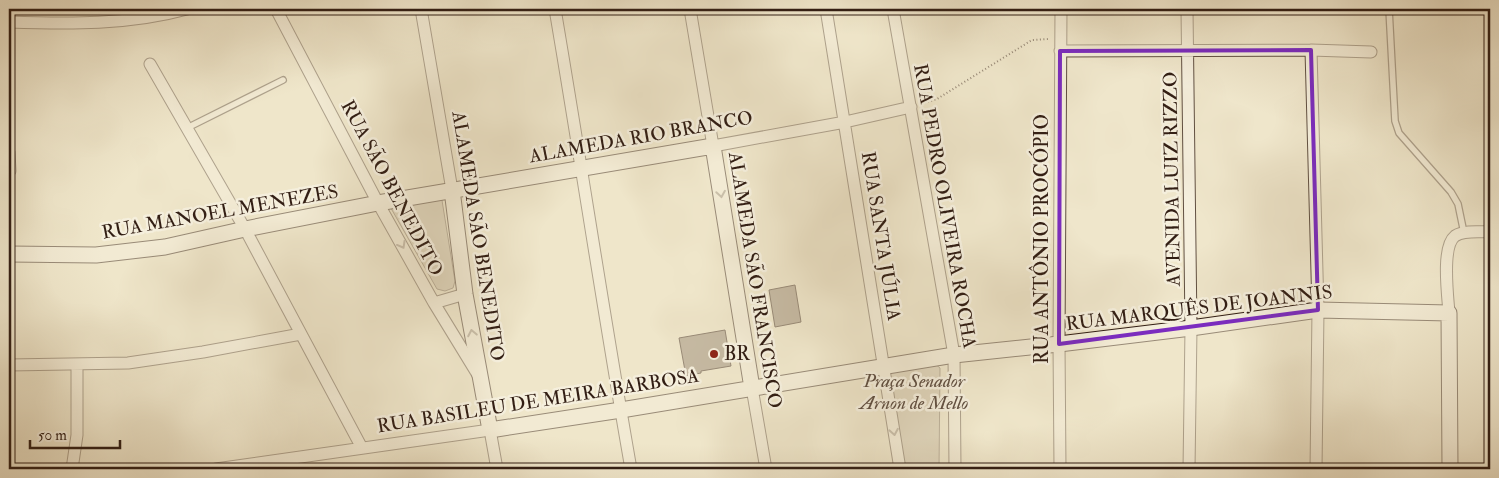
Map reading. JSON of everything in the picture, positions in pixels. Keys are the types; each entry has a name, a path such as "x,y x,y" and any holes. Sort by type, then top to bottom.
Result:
{"street":[{"path":"9,22 65,24 129,20 187,9"},
{"name":"RUA SÃO BENEDITO","path":"276,9 378,203 434,303 481,381"},
{"name":"ALAMEDA SÃO BENEDITO","path":"421,9 452,190 465,294 497,469"},
{"path":"556,9 631,469"},
{"name":"ALAMEDA SÃO FRANCISCO","path":"690,9 766,469"},
{"name":"RUA SANTA JÚLIA","path":"826,9 900,469"},
{"name":"RUA PEDRO OLIVEIRA ROCHA","path":"893,9 954,355 955,469"},
{"name":"RUA ANTÔNIO PROCÓPIO","path":"1060,469 1061,9"},
{"name":"AVENIDA LUIZ RIZZO","path":"1187,9 1191,328 1189,469"},
{"path":"1311,50 1318,310 1316,469"},
{"path":"1060,51 1311,50 1371,52"},
{"path":"150,64 245,229 362,448"},
{"name":"ALAMEDA RIO BRANCO","path":"378,203 713,146 845,122 911,107"},
{"path":"9,152 10,171"},
{"name":"RUA MANOEL MENEZES","path":"9,254 96,255 165,247 378,203"},
{"path":"1450,469 1449,313 1446,279 1448,253 1452,240 1455,237 1464,233 1490,232"},
{"path":"434,303 465,294"},
{"name":"RUA MARQUÊS DE JOANNIS","path":"954,355 1191,328 1318,310 1449,313"},
{"path":"9,365 128,363 301,334"},
{"name":"RUA BASILEU DE MEIRA BARBOSA","path":"216,469 621,410 954,355"},
{"path":"72,469 77,435 77,364"}],"lane":[{"path":"1389,9 1395,121 1398,133 1451,192 1458,204 1464,233"},
{"path":"187,128 282,80"}],"path":[{"path":"911,107 937,99 1032,40 1061,39"}],"highlighted area":[{"path":"1311,50 1318,310 1059,344 1060,51"}],"green space":[{"path":"440,188 455,281 453,288 445,291 437,289 388,203"},
{"name":"Praça Senador Arnon de Mello","path":"934,363 940,368 939,469 901,469 887,378 891,371"}],"building":[{"path":"795,285 801,322 775,327 769,290"},
{"path":"725,330 731,366 701,371 701,373 686,376 679,338"}],"place":[{"name":"BR","path":"714,354"}]}
